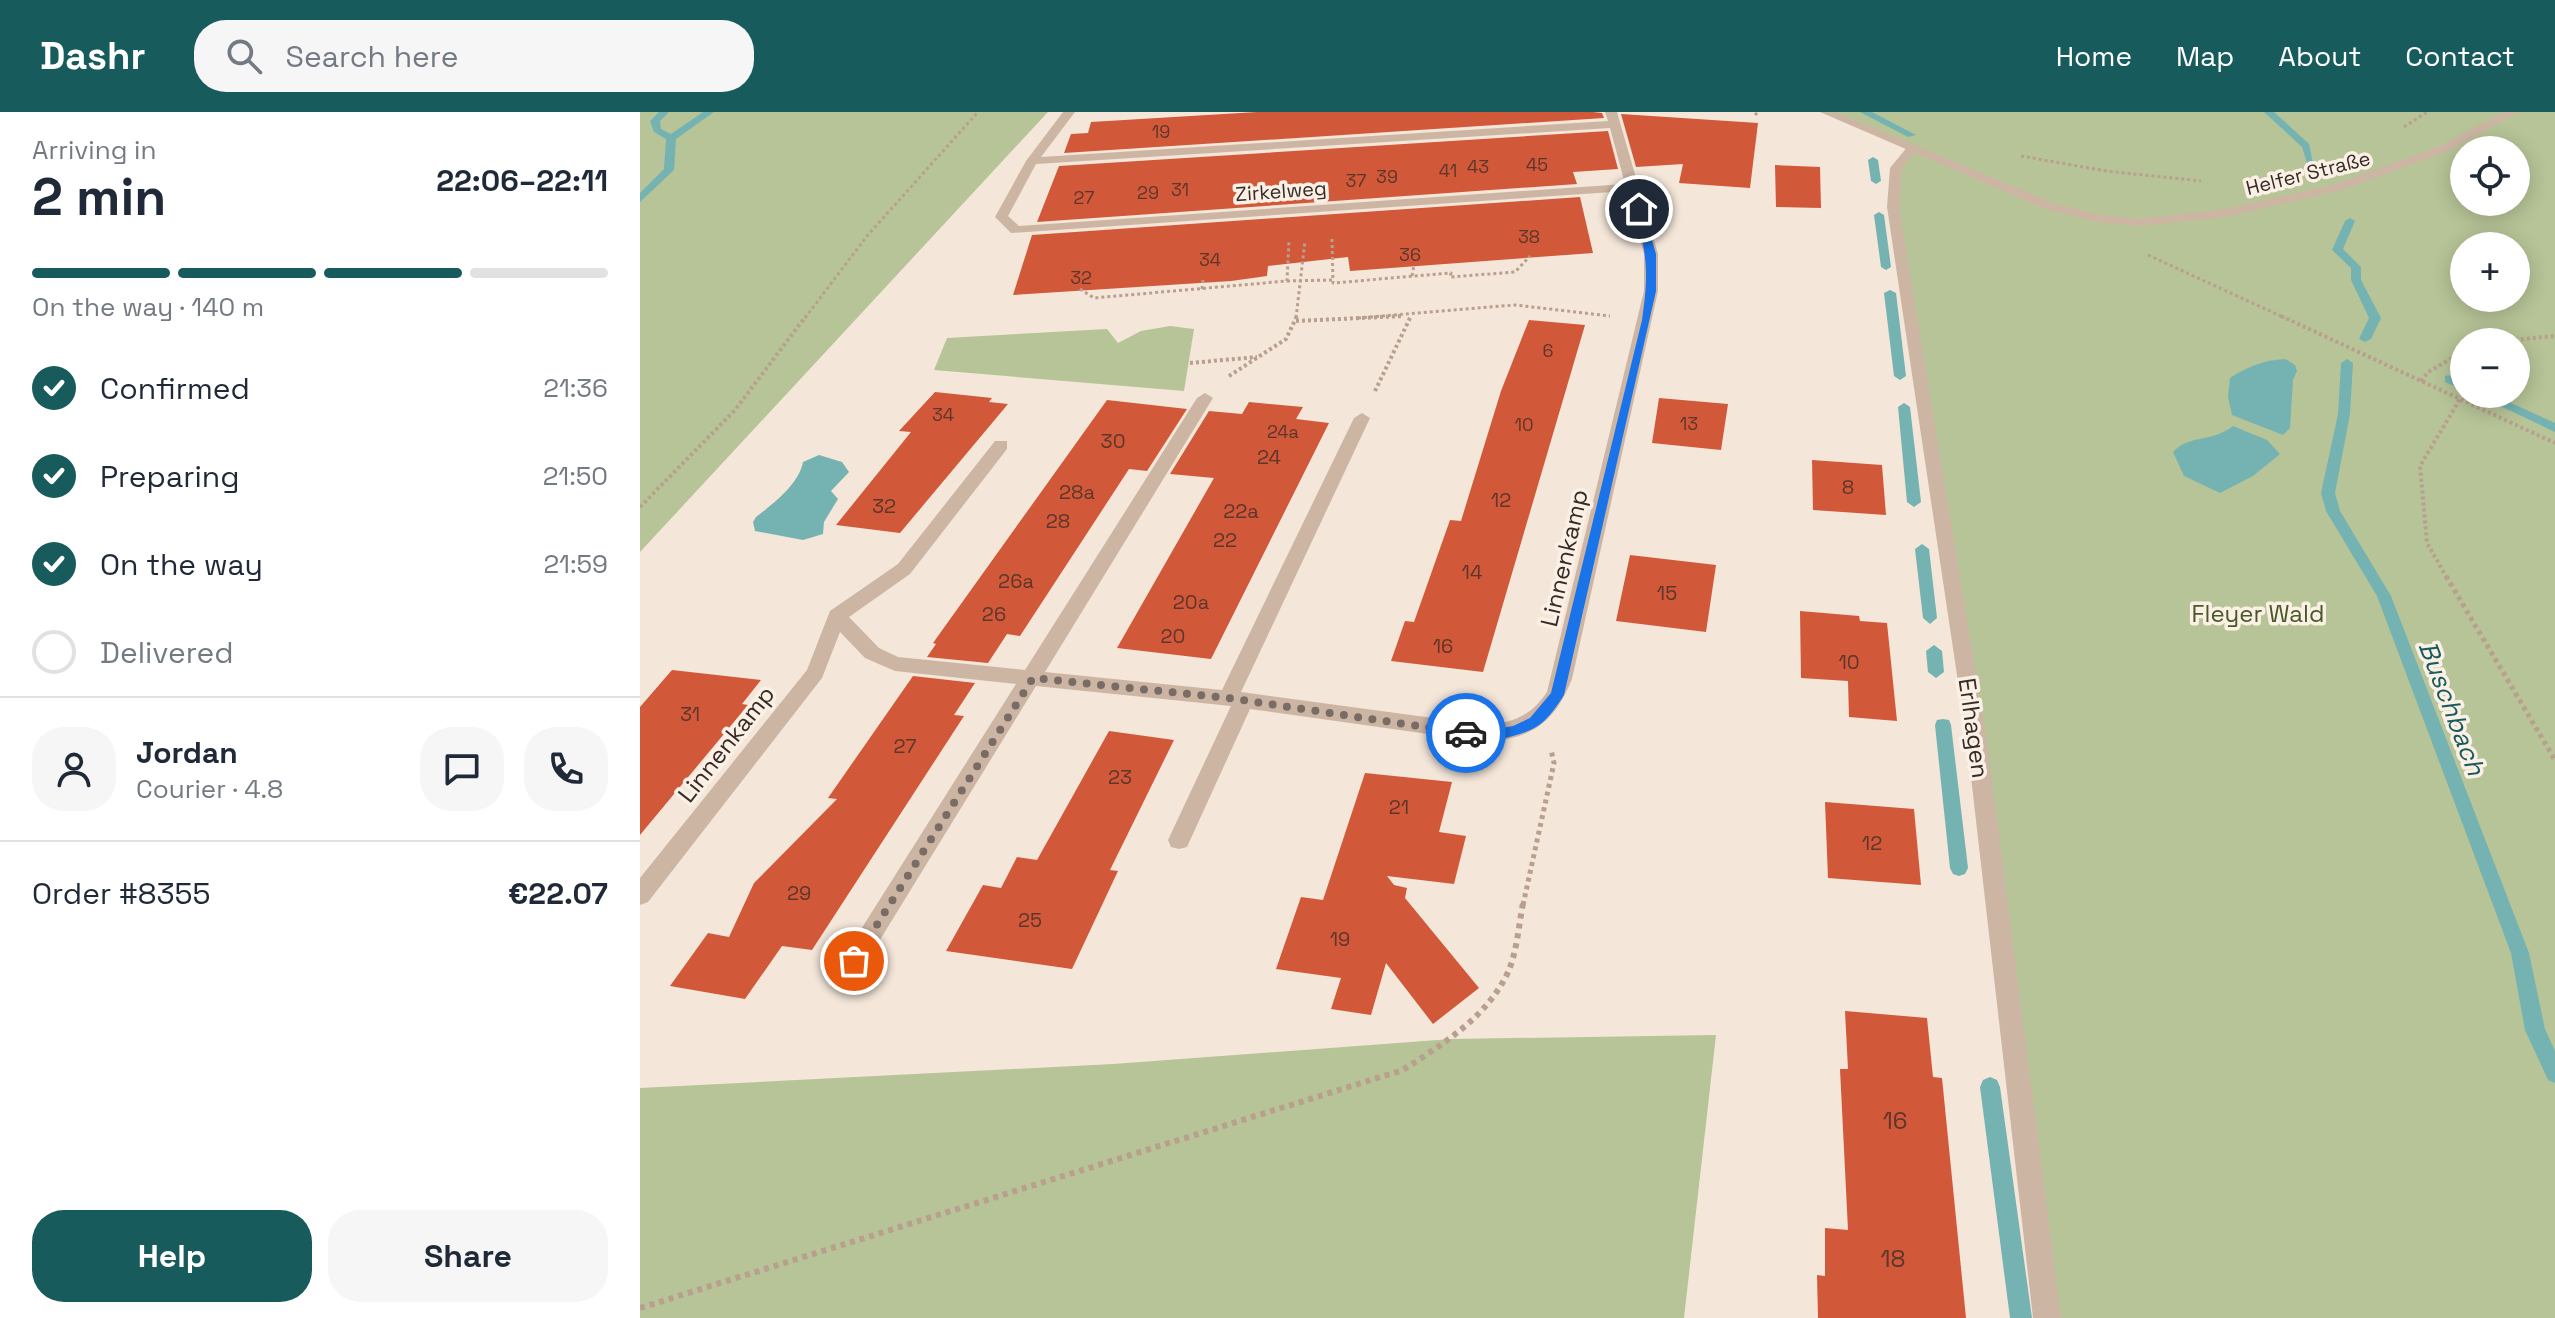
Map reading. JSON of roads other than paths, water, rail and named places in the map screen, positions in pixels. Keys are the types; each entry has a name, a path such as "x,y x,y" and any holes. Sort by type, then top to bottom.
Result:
{"street":[{"name":"Zirkelweg","path":"1069,112 1032,161 1001,217 1016,230 1633,187"},
{"name":"Helfer Straße","path":"1826,112 2049,206 2100,218 2156,221 2200,217 2329,191 2408,166 2478,133 2512,112"},
{"name":"Zirkelweg","path":"1032,161 1613,118"},
{"name":"Linnenkamp","path":"1236,699 1496,735 1535,722 1557,695 1651,291 1651,254 1613,118"},
{"name":"Erlhagen","path":"1912,149 1900,156 1892,179 1899,247 1977,742 2047,1318"},
{"path":"854,961 1205,398"},
{"path":"1179,840 1236,699 1362,418"},
{"path":"1001,445 904,569 837,616 872,653 895,664 1236,699"},
{"name":"Linnenkamp","path":"640,895 815,673 837,616"}],"water":[{"path":"2285,359 2295,365 2297,371 2293,380 2290,428 2283,435 2232,415 2228,397 2230,378 2256,365"},
{"path":"2233,426 2267,440 2280,454 2253,476 2220,493 2184,476 2173,452 2186,443 2217,435"},
{"path":"819,455 842,462 849,472 831,491 838,499 824,522 823,534 803,540 755,531 753,522 756,517 791,486 803,462"}],"waterway":[{"path":"664,112 655,121 657,130 671,138"},
{"path":"671,138 709,112"},
{"path":"1865,112 1911,135"},
{"name":"Buschbach","path":"2269,112 2306,146 2310,161"},
{"path":"640,199 669,170 671,138"},
{"path":"1873,160 1876,181"},
{"path":"1879,215 1886,267"},
{"name":"Buschbach","path":"2350,221 2337,250 2356,267 2356,280 2375,318 2365,339"},
{"path":"1890,293 1900,376"},
{"name":"Buschbach","path":"2347,363 2344,414 2328,493 2333,511 2384,596 2520,953 2535,1030 2555,1073"},
{"path":"1904,407 1914,502"},
{"path":"2511,408 2555,428"},
{"path":"1922,549 1930,618"},
{"path":"1934,651 1936,672"},
{"path":"1943,725 1959,868"},
{"path":"1990,1087 2021,1318"}],"park label":[{"name":"Fleyer Wald","path":"2258,613"}]}
